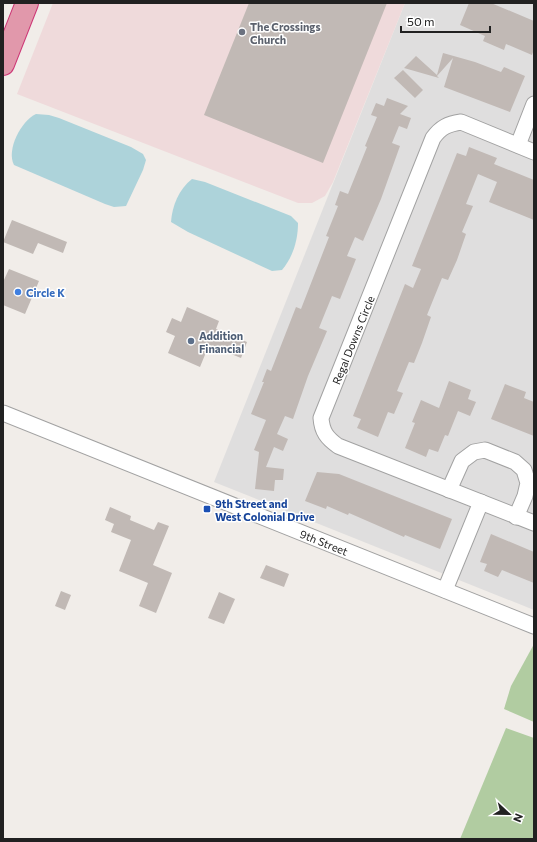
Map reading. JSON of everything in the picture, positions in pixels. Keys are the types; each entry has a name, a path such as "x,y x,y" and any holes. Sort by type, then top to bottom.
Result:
{"highway":[{"path":"13,38 15,3"},
{"path":"3,64 28,3"}],"street":[{"path":"518,145 534,104"},
{"name":"Regal Downs Circle","path":"534,152 461,122 448,124 438,130 433,138 321,418 322,430 327,438 338,446 534,524"},
{"name":"9th Street","path":"3,413 534,626"},
{"path":"449,490 462,461 474,452 485,450 515,462 524,470 528,483 525,496 516,516"},
{"path":"445,590 481,502"}],"shaded area":[{"path":"53,3 405,3 333,182 325,196 312,203 298,203 17,94"},
{"path":"405,3 534,3 534,610 214,482"}],"green space":[{"path":"534,644 534,722 504,709 511,686"},
{"path":"506,728 534,738 534,839 460,839"}],"water":[{"path":"36,114 49,115 59,118 131,147 143,154 146,160 143,170 126,206 114,207 105,204 14,165 12,152 16,136 25,123"},
{"path":"192,179 205,182 291,216 298,223 294,248 289,260 282,270 272,271 188,232 171,222 177,198 183,188"}],"building":[{"path":"249,3 387,3 323,163 204,115"},
{"path":"469,3 491,3 534,21 534,49 532,55 506,44 504,50 483,41 485,36 460,25"},
{"path":"443,53 475,62 501,72 504,67 525,76 510,112 444,87 453,58 437,76 439,78 404,68 416,56 437,75"},
{"path":"403,70 423,90 415,98 394,78"},
{"path":"387,98 408,106 400,114 411,118 407,129 399,126 392,143 400,146 381,199 363,241 355,237 347,256 356,259 340,299 332,296 319,328 327,331 308,376 293,419 285,416 277,434 288,439 283,451 274,447 266,467 284,469 283,480 275,480 274,491 255,489 259,452 254,450 266,420 251,414 264,382 262,382 267,369 271,371 296,307 301,309 329,237 326,236 338,206 335,205 340,191 348,194 367,147 365,146 377,117 371,115 376,103 384,106"},
{"path":"469,147 497,158 494,164 534,180 534,220 489,202 497,182 478,174 466,204 473,206 462,232 466,234 457,260 448,280 442,278 427,315 431,317 422,343 414,363 409,362 397,391 403,393 394,414 388,412 378,437 357,428 361,419 353,416 405,284 413,288 421,269 412,266 457,153 466,156"},
{"path":"12,220 67,242 63,253 38,243 33,254 3,242"},
{"name":"Circle K","path":"9,269 39,281 25,314 3,305 3,282"},
{"path":"187,307 219,321 216,329 247,342 241,358 209,345 200,367 168,353 175,336 166,332 172,318 181,322"},
{"path":"449,381 471,390 468,399 476,402 470,416 458,411 448,436 445,435 438,452 429,449 426,457 405,448 415,423 412,422 421,400 439,408"},
{"path":"505,384 526,392 524,398 534,402 534,436 491,419"},
{"path":"317,472 339,474 452,519 440,549 405,535 404,537 349,513 348,515 327,506 326,509 305,501"},
{"path":"110,507 131,516 130,520 154,530 158,522 169,526 153,565 172,573 156,613 139,606 148,583 119,571 131,540 111,532 114,524 105,520"},
{"path":"491,534 534,552 534,583 502,570 498,577 484,571 487,564 480,562"},
{"path":"266,565 289,574 284,587 260,578"},
{"path":"61,591 71,595 65,610 55,606"},
{"path":"219,592 235,599 224,624 208,618"}],"place":[{"name":"The Crossings Church","path":"242,32"},
{"name":"Circle K","path":"18,292"},
{"name":"Addition Financial","path":"191,341"},
{"name":"9th Street and West Colonial Drive","path":"207,509"}]}
